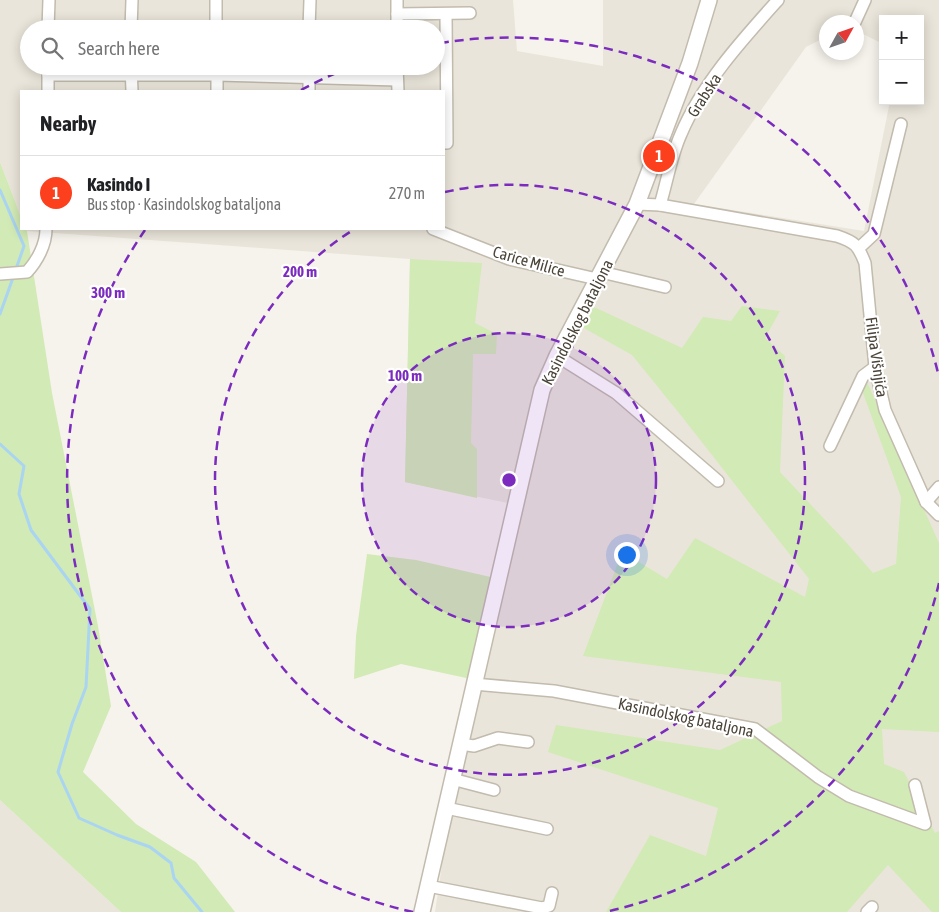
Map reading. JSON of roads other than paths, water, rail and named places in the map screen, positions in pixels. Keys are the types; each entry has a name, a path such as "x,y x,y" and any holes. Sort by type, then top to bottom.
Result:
{"street":[{"path":"48,20 49,0"},
{"path":"132,0 132,20"},
{"path":"216,0 216,20"},
{"path":"310,0 310,20"},
{"path":"397,0 397,20"},
{"name":"Kasindolskog bataljona","path":"422,912 542,390 557,356 637,204 690,63 709,0"},
{"name":"Grabska","path":"660,205 680,135 691,114 712,81 751,30 778,0"},
{"path":"858,15 865,0"},
{"path":"397,14 470,13"},
{"path":"445,143 447,143 446,14"},
{"path":"48,75 48,90"},
{"path":"131,75 132,90"},
{"path":"217,75 217,90"},
{"path":"309,75 309,90"},
{"path":"328,75 397,86"},
{"path":"637,204 660,205 837,236 851,241 859,248 874,234 901,124"},
{"path":"1,274 27,272 34,264 42,248 46,230"},
{"name":"Carice Milice","path":"436,230 509,259 665,287"},
{"name":"Filipa Višnjića","path":"859,248 865,263 876,367 886,410 926,502 939,515"},
{"path":"557,356 616,393 718,481"},
{"path":"830,446 863,376 876,367"},
{"path":"926,502 939,487"},
{"name":"Kasindolskog bataljona","path":"474,684 554,691 755,728 818,777 849,796 925,824 915,785"},
{"path":"460,744 474,746 498,738 528,742"},
{"path":"452,779 494,790"},
{"path":"446,808 547,829"},
{"path":"428,886 542,908 549,906 552,893"}],"waterway":[{"path":"0,190 24,246 16,269"},
{"path":"0,314 14,275"},
{"path":"0,444 24,466 19,494 31,530 90,609 86,687 72,724 58,772 79,818 150,847 171,863 174,878 202,912"}],"place":[{"name":"Kasindo I","path":"659,156"}]}
